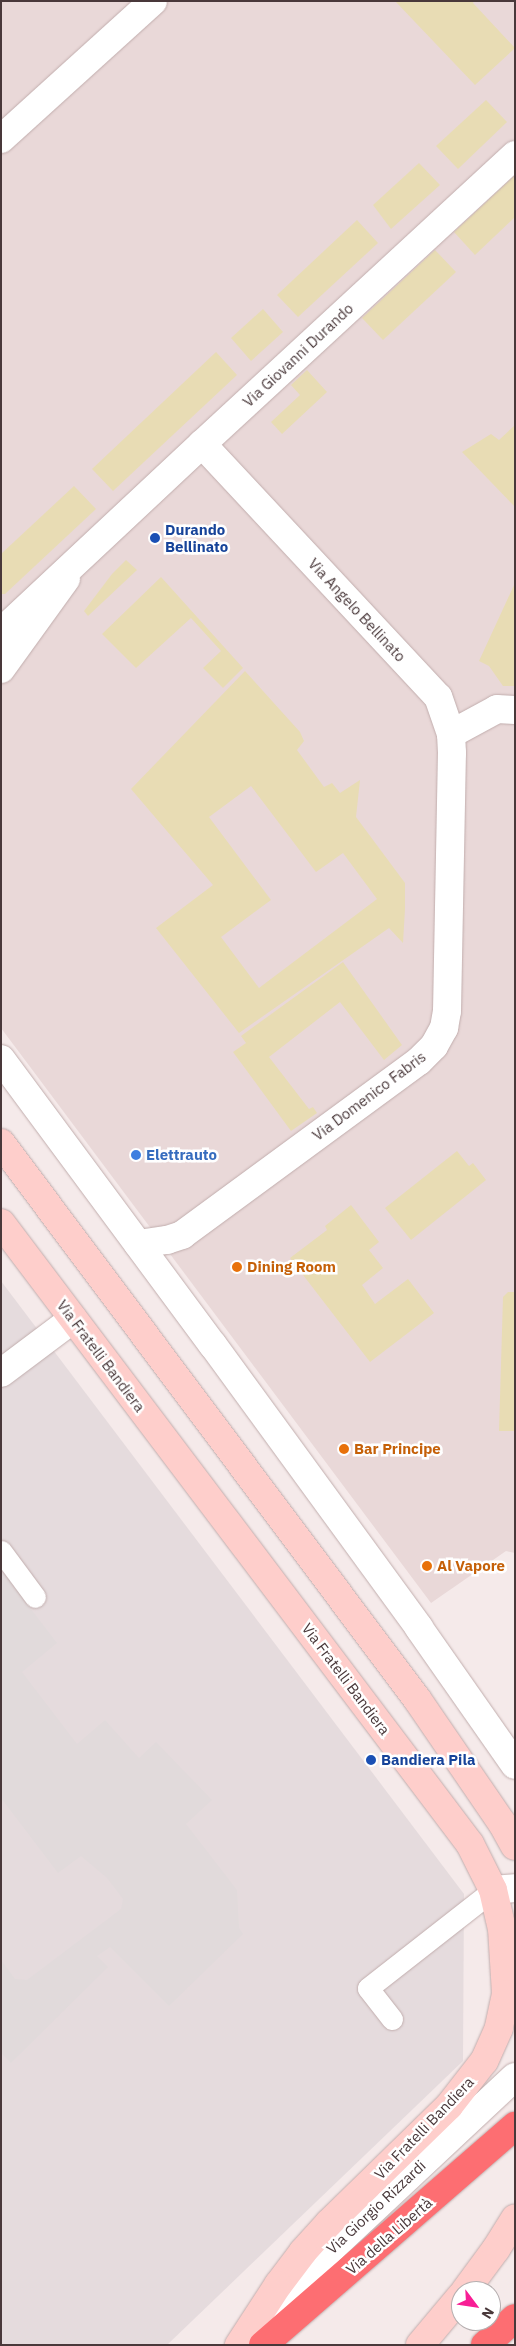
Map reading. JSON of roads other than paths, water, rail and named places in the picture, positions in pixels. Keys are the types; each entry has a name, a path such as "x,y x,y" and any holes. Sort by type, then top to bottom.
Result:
{"highway":[{"name":"Via della Libertà","path":"263,2345 515,2126"},
{"path":"485,2345 515,2318"}],"main road":[{"path":"1,1143 417,1699 502,1823 515,1846"},
{"name":"Via Fratelli Bandiera","path":"1,1223 504,1889 502,1928 506,1994 499,2028 484,2061 449,2106 329,2223 303,2252 278,2285 239,2345"},
{"path":"472,2281 496,2249 515,2218"},
{"path":"420,2345 451,2309"}],"street":[{"path":"1,139 153,1"},
{"name":"Via Giovanni Durando","path":"1,632 515,155"},
{"name":"Via Angelo Bellinato","path":"202,444 438,698 451,734"},
{"name":"Via Giovanni Durando","path":"1,669 31,630 82,555"},
{"path":"451,734 497,709 515,710"},
{"name":"Via Domenico Fabris","path":"138,1244 167,1240 182,1235 418,1060 434,1046 444,1028 447,1012 451,734"},
{"path":"1,1059 419,1628 515,1765"},
{"path":"1,1373 72,1319"},
{"name":"Via Giorgio Rizzardi","path":"247,2345 303,2278 332,2248 515,2077"},
{"path":"412,2345 451,2308"}],"lane":[{"path":"1,1551 35,1597"},
{"path":"392,2019 368,1988 504,1889"}],"place":[{"name":"Durando Bellinato","path":"155,538"},
{"name":"Elettrauto","path":"136,1155"},
{"name":"Dining Room","path":"237,1267"},
{"name":"Bar Principe","path":"344,1449"},
{"name":"Al Vapore","path":"427,1566"},
{"name":"Bandiera Pila","path":"371,1760"}]}
